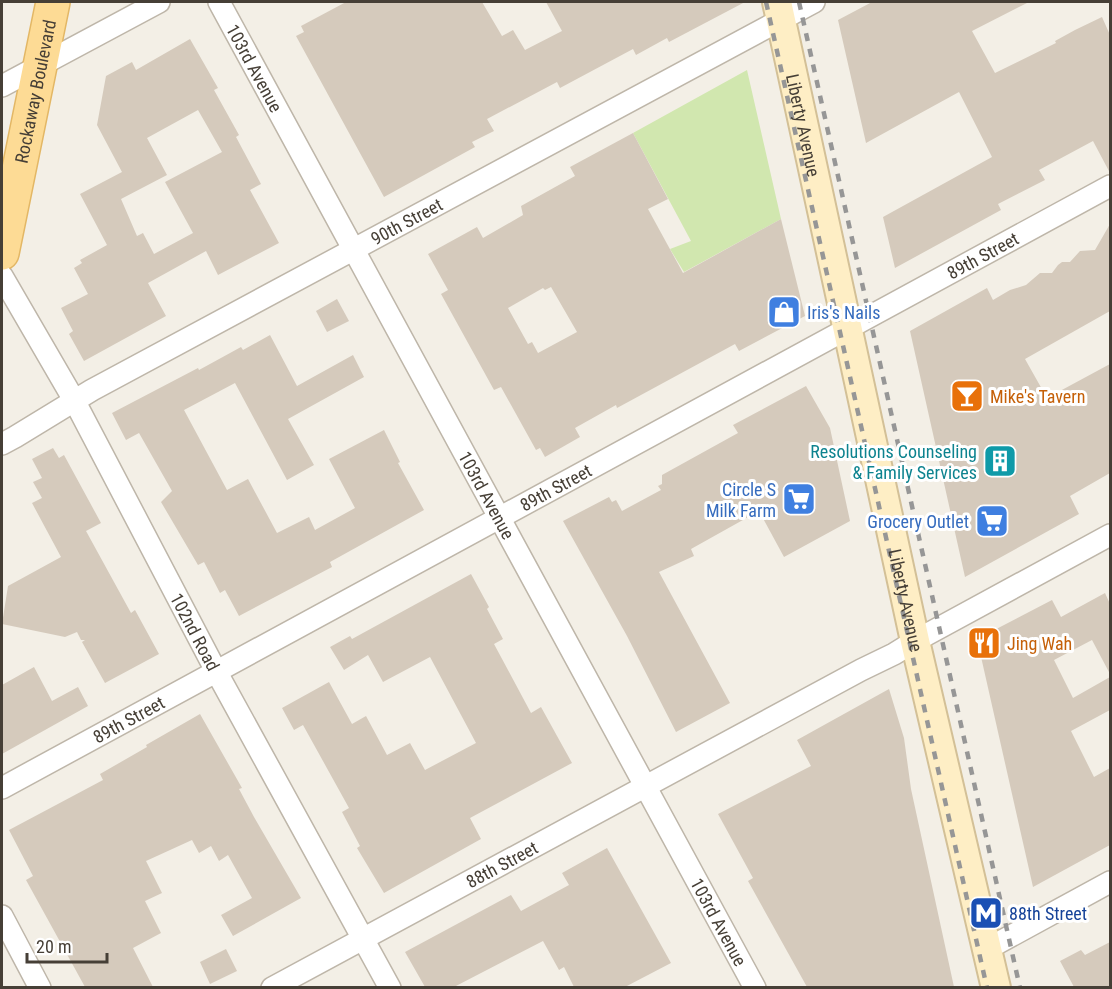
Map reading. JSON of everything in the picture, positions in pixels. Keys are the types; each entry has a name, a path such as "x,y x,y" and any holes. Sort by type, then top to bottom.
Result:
{"main road":[{"name":"Rockaway Boulevard","path":"2,253 53,2"}],"street":[{"path":"2,86 159,2"},
{"name":"103rd Avenue","path":"219,2 755,987"},
{"name":"90th Street","path":"2,444 74,400 353,249 779,11 814,2"},
{"name":"Liberty Avenue","path":"779,11 915,641 996,987"},
{"name":"89th Street","path":"2,788 1110,186"},
{"name":"102nd Road","path":"2,276 74,400 216,671 390,987"},
{"name":"88th Street","path":"272,987 894,654 1110,535"},
{"path":"987,949 1110,882"},
{"path":"2,916 40,987"}],"green space":[{"path":"747,70 781,219 684,272 670,249 691,241 633,133"}],"building":[{"path":"346,2 482,2 502,36 513,30 525,50 562,31 546,2 745,2 669,42 667,38 636,55 633,49 560,88 557,82 487,119 494,131 472,142 475,147 384,197 296,36 304,32 301,26"},
{"path":"872,2 1029,2 972,31 995,73 1102,17 1110,35 1110,173 1093,141 1039,170 1045,180 998,204 1001,210 895,268 883,217 992,157 959,92 866,143 838,20"},
{"path":"190,39 218,88 214,90 239,135 236,137 261,184 250,190 279,243 218,275 206,251 148,283 166,316 84,361 69,334 73,331 61,308 88,294 74,268 82,263 80,260 107,245 80,194 122,172 97,125 106,76 132,62 136,70","holes":["198,110 222,152 165,182 193,233 154,254 143,233 137,236 121,199 167,175 147,138"]},
{"path":"633,133 668,199 648,209 683,273 781,219 805,316 739,351 735,344 617,408 616,405 575,428 580,437 545,457 540,448 536,450 501,387 494,390 441,294 448,290 428,254 477,227 483,238 523,215 521,206 575,176 570,167","holes":["551,287 577,332 538,353 532,342 528,344 508,308 543,288 545,290"]},
{"path":"1110,224 1110,311 1025,359 1047,398 1110,364 1110,473 1070,496 1079,514 965,577 910,331 987,288 993,300 1010,290 1026,285 1040,273 1052,273 1058,265 1062,262 1070,262 1080,251 1095,250"},
{"path":"337,299 349,321 327,332 316,311"},
{"path":"270,335 297,386 353,355 364,377 288,419 314,465 287,480 235,383 184,410 227,490 248,479 277,533 309,517 315,530 355,508 329,459 384,430 400,462 398,463 424,510 330,562 332,567 239,616 225,590 220,593 204,562 198,565 161,502 172,491 139,433 126,440 112,413 198,368 199,370 241,347 243,350"},
{"path":"806,386 830,428 850,521 784,557 759,511 691,549 694,556 659,572 730,703 676,732 627,636 563,521 609,497 612,502 616,500 622,511 661,490 658,486 662,484 662,475 738,433 733,425"},
{"path":"53,448 59,458 64,455 101,523 86,531 131,613 135,610 159,654 105,683 82,642 85,640 81,640 77,632 65,637 2,624 8,586 61,557 32,503 42,498 33,482 42,478 32,459"},
{"path":"471,574 503,639 494,644 531,713 541,707 572,763 470,818 481,839 384,893 357,848 360,846 342,812 349,808 303,725 294,730 282,708 329,682 352,724 366,716 387,755 410,743 425,770 476,743 430,657 383,682 368,655 344,670 330,647 350,636 352,639"},
{"path":"1105,593 1110,604 1110,674 1092,640 1054,660 1073,698 1110,677 1110,710 1071,731 1094,777 1110,768 1110,845 1033,887 977,639 1052,600 1061,617"},
{"path":"34,667 52,701 78,687 88,706 2,754 2,685"},
{"path":"889,689 904,738 911,789 954,987 807,987 748,881 753,878 718,814 811,766 797,740"},
{"path":"200,714 242,788 239,789 254,817 301,898 233,936 221,915 252,898 228,855 219,861 211,846 199,853 192,840 146,861 162,893 145,901 161,933 133,948 153,987 85,987 26,880 33,876 9,830 103,780 100,774"},
{"path":"607,848 671,963 625,987 574,987 564,967 559,970 543,941 454,987 425,987 405,952 511,895 521,911 569,885 562,873"},
{"path":"1110,942 1110,987 1074,987 1060,961 1081,950 1085,955"},
{"path":"226,949 237,971 210,984 200,962"}],"railway":[{"path":"766,2 987,988"},
{"path":"799,2 1020,988"}],"place":[{"name":"Iris's Nails","path":"784,312"},
{"name":"Mike's Tavern","path":"967,396"},
{"name":"Resolutions Counseling & Family Services","path":"1000,461"},
{"name":"Circle S Milk Farm","path":"799,499"},
{"name":"Grocery Outlet","path":"992,521"},
{"name":"Jing Wah","path":"984,643"},
{"name":"88th Street","path":"986,913"}]}
